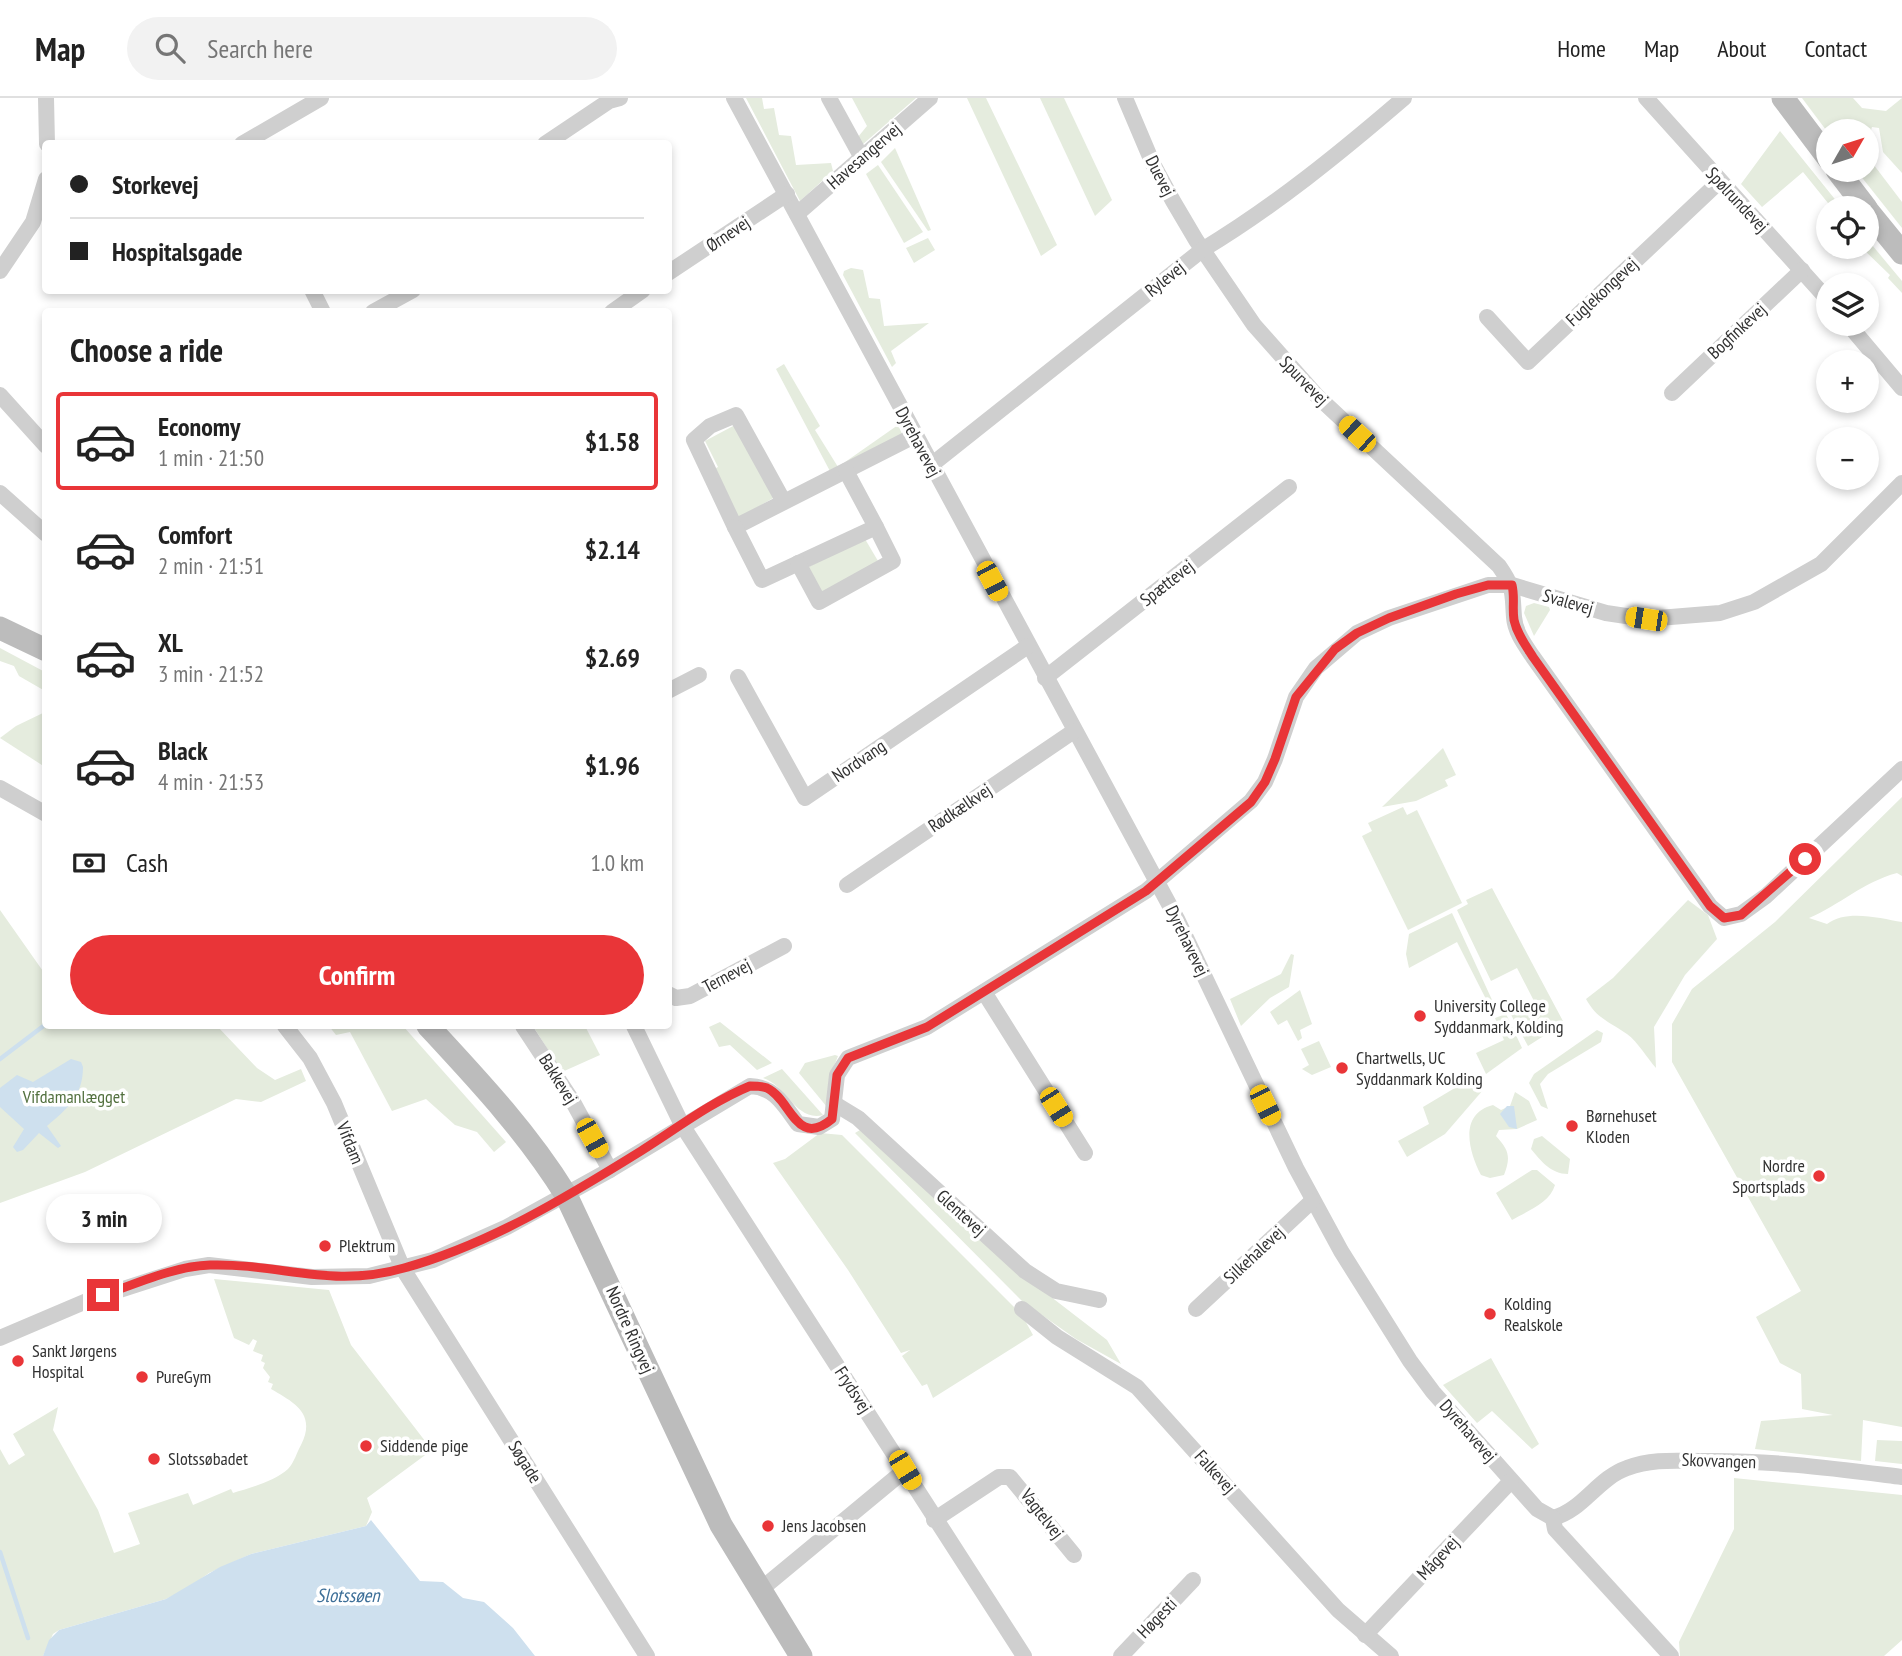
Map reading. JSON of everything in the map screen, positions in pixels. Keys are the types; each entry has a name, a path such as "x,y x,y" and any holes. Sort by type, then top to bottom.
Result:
{"main road":[{"path":"1783,98 1816,142"},
{"path":"1846,182 1857,196"},
{"path":"1879,224 1902,253"},
{"path":"0,628 42,648"},
{"name":"Nordre Ringvej","path":"431,1029 505,1109 537,1149 566,1195 721,1524 801,1656"}],"street":[{"path":"46,98 47,140"},
{"path":"249,140 321,98"},
{"path":"551,140 608,101 620,98"},
{"name":"Dyrehavevej","path":"734,98 930,466 1177,919 1312,1201 1410,1361 1511,1481 1544,1515 1553,1518 1555,1529 1671,1656"},
{"path":"829,98 862,158"},
{"name":"Havesangervej","path":"797,214 930,98"},
{"name":"Duevej","path":"1125,98 1153,164 1202,250"},
{"name":"Rylevej","path":"930,466 1202,250 1244,224 1335,157 1404,98"},
{"name":"Spølrundevej","path":"1646,98 1816,287"},
{"name":"Fuglekongevej","path":"1487,317 1528,362 1720,181"},
{"path":"0,271 33,222 42,192"},
{"name":"Ørnevej","path":"672,270 786,194"},
{"name":"Spurvevej","path":"1202,250 1276,353 1317,396 1499,566 1512,585"},
{"name":"Bogfinkevej","path":"1672,393 1802,270"},
{"path":"380,308 406,294"},
{"path":"618,308 637,294"},
{"path":"1858,336 1902,387"},
{"path":"0,395 42,442"},
{"path":"784,502 736,415 710,426 694,440 762,580 876,527"},
{"path":"735,527 914,436"},
{"path":"798,563 819,602 893,561 846,471"},
{"name":"Svalevej","path":"835,1104 837,1075 848,1058 927,1027 984,992 1157,882 1251,802 1265,782 1275,759 1296,697 1335,649 1357,633 1445,598 1488,585 1512,585 1606,613 1646,619 1720,613 1754,602 1821,564 1902,483"},
{"name":"Spættevej","path":"1045,678 1289,487"},
{"path":"0,494 42,531"},
{"path":"1512,585 1518,634 1710,906 1724,918 1741,915 1766,896 1902,769"},
{"name":"Nordvang","path":"738,677 805,798 1028,646"},
{"path":"672,689 699,675"},
{"name":"Rødkælkvej","path":"847,885 1073,731"},
{"path":"0,788 42,812"},
{"name":"Ternevej","path":"672,996 676,999 690,996 784,946"},
{"path":"984,992 1085,1153"},
{"name":"Vifdam","path":"287,1029 310,1058 334,1103 403,1269"},
{"name":"Bakkevej","path":"525,1029 573,1102 610,1170"},
{"name":"Frydsvej","path":"635,1029 682,1125 1024,1656"},
{"path":"0,1338 89,1300 185,1269 209,1265 335,1277 369,1276 403,1269 480,1241 610,1170 750,1086 766,1088 798,1124 811,1128 819,1127 832,1119 835,1104"},
{"name":"Glentevej","path":"835,1104 858,1118 1025,1271 1056,1291 1099,1300"},
{"name":"Silkehalevej","path":"1196,1308 1312,1201"},
{"name":"Søgade","path":"403,1269 647,1656"},
{"name":"Falkevej","path":"1022,1308 1057,1337 1137,1387 1338,1610 1391,1656"},
{"name":"Skovvangen","path":"1553,1518 1563,1516 1598,1484 1624,1468 1653,1460 1744,1460 1902,1477"},
{"path":"760,1591 905,1470"},
{"name":"Vagtelvej","path":"934,1520 999,1477 1010,1477 1074,1555"},
{"name":"Mågevej","path":"1365,1635 1511,1481"},
{"name":"Høgesti","path":"1121,1656 1193,1580"}],"green space":[{"path":"746,98 762,98 764,109 774,108 779,135 791,136 796,165 831,163 833,171 800,201"},
{"path":"852,98 916,98 862,145 858,137 867,126"},
{"path":"967,98 986,98 1057,245 1041,256"},
{"path":"1040,98 1064,98 1112,200 1095,216"},
{"path":"1802,98 1853,98 1862,108 1886,111 1902,98 1902,173 1883,152 1880,119 1818,119"},
{"path":"1780,131 1816,176 1816,182 1821,182 1832,196 1822,196 1803,172 1762,207 1741,184"},
{"path":"895,148 931,230 928,231 881,162"},
{"path":"878,165 923,232 904,243 866,174"},
{"path":"1880,173 1902,202 1902,228 1879,196 1866,182 1880,182"},
{"path":"928,238 935,250 914,263 906,248"},
{"path":"1879,253 1902,281 1902,293 1888,278 1890,275 1873,259 1879,259"},
{"path":"851,268 863,270 869,298 880,299 884,326 929,323 891,351 896,363 892,367 843,275 844,271"},
{"path":"784,364 820,426 815,430 838,467 898,425 903,436 832,475 776,369"},
{"path":"735,425 775,497 739,518 714,469 718,467 705,441"},
{"path":"865,539 878,561 823,594 804,569"},
{"path":"1534,603 1549,607 1550,610 1534,636 1524,613 1526,606"},
{"path":"0,648 42,670 42,689 19,676 14,666 0,661"},
{"path":"42,714 42,765 0,738 16,726"},
{"path":"1443,748 1456,775 1445,780 1448,786 1416,801 1382,807"},
{"name":"Nordre Sportsplads","path":"1902,797 1902,876 1897,873 1873,882 1809,918 1827,924 1835,919 1853,916 1902,922 1902,1427 1863,1420 1861,1461 1755,1449 1761,1421 1833,1415 1802,1409 1801,1374 1780,1363 1756,1317 1801,1291 1672,1062 1672,1024 1692,989 1775,922"},
{"path":"1403,807 1407,815 1417,810 1462,903 1408,930 1362,836 1372,831 1368,823"},
{"path":"1492,888 1564,1023 1528,1046 1510,1013 1534,1001 1517,968 1491,981 1457,910 1468,904 1466,900"},
{"path":"1688,900 1708,915 1717,939 1685,975 1654,1027 1656,1068 1631,1037 1599,1016 1586,999 1613,978"},
{"name":"Vifdamanlægget","path":"0,910 42,970 42,1029 220,1029 257,1068 275,1080 301,1069 306,1081 261,1102 236,1099 85,1172 0,1203"},
{"path":"1452,913 1493,1002 1489,1005 1457,942 1409,968 1406,954 1409,934"},
{"path":"1291,954 1294,955 1289,987 1270,998 1241,1026 1230,999 1281,974"},
{"path":"1300,990 1312,1024 1300,1030 1302,1038 1298,1041 1287,1020 1278,1025 1270,1012"},
{"path":"1506,1014 1522,1048 1486,1074 1476,1053 1504,1040 1495,1018"},
{"path":"720,1022 772,1063 757,1070 730,1045 719,1047 709,1027"},
{"path":"331,1029 406,1029 506,1142 494,1152 477,1132 455,1125 426,1099 392,1111 350,1032 336,1035"},
{"path":"535,1029 587,1029 600,1055 562,1072"},
{"path":"1597,1030 1603,1033 1601,1042 1548,1074 1540,1084 1548,1109 1541,1106 1529,1083 1534,1074"},
{"path":"1319,1041 1331,1067 1312,1075 1302,1069 1309,1065 1301,1049"},
{"path":"838,1056 829,1079 827,1107 799,1073 805,1063"},
{"path":"782,1069 823,1115 805,1113 763,1078"},
{"path":"1475,1076 1483,1090 1445,1134 1407,1157 1398,1141 1429,1124 1423,1107"},
{"path":"1515,1092 1529,1101 1537,1120 1517,1129 1499,1130 1496,1136 1508,1154 1504,1175 1490,1178 1481,1175 1470,1145 1471,1125 1482,1110 1493,1105 1501,1110 1510,1106"},
{"path":"860,1130 1033,1283 1107,1340 1121,1364 1076,1339 1022,1301 855,1133"},
{"path":"820,1133 842,1135 1022,1315 1033,1335 933,1398 927,1384 922,1386 902,1356 910,1350 901,1353 848,1270 773,1163 785,1159"},
{"path":"1542,1136 1570,1159 1568,1174 1551,1169 1531,1149 1534,1139"},
{"path":"1532,1170 1537,1170 1555,1185 1543,1202 1512,1220 1496,1193"},
{"path":"214,1279 329,1290 351,1345 432,1450 367,1498 372,1512 366,1526 251,1554 209,1573 187,1589 166,1599 59,1630 53,1634 43,1656 0,1656 0,1449 9,1465 25,1455 13,1434 58,1407 53,1430 98,1510 114,1553 140,1544 128,1513 188,1493 193,1505 231,1489 233,1493 240,1491 276,1477 292,1464 305,1434 304,1417 294,1404 271,1389 273,1384 268,1382 270,1377 263,1368 265,1363 261,1361 263,1355 253,1351 257,1341 253,1339 249,1345 234,1338"},
{"path":"1491,1358 1539,1444 1532,1449 1492,1411 1477,1423 1443,1385"},
{"path":"1877,1440 1902,1441 1902,1464 1875,1461"},
{"path":"1734,1478 1902,1495 1902,1640 1884,1656 1680,1656 1679,1642 1734,1529"}],"water":[{"path":"71,1059 81,1062 83,1067 80,1086 67,1108 47,1126 61,1146 58,1148 39,1133 23,1150 17,1152 13,1147 24,1129 0,1107 0,1088 17,1075 33,1082"},
{"path":"1507,1106 1514,1106 1517,1129 1509,1127 1500,1114"},
{"name":"Slotssøen","path":"371,1520 420,1581 443,1582 463,1598 484,1602 513,1628 535,1656 43,1656 49,1640 59,1630 166,1599 220,1567 251,1554 366,1526"}],"waterway":[{"path":"0,1059 42,1027"},
{"path":"0,1552 28,1638"}],"place":[{"name":"University College Syddanmark, Kolding","path":"1420,1016"},
{"name":"Chartwells, UC Syddanmark Kolding","path":"1342,1068"},
{"name":"Børnehuset Kloden","path":"1572,1126"},
{"name":"Nordre Sportsplads","path":"1819,1176"},
{"name":"Plektrum","path":"325,1246"},
{"name":"Kolding Realskole","path":"1490,1314"},
{"name":"Sankt Jørgens Hospital","path":"18,1361"},
{"name":"PureGym","path":"142,1377"},
{"name":"Siddende pige","path":"366,1446"},
{"name":"Slotssøbadet","path":"154,1459"},
{"name":"Jens Jacobsen","path":"768,1526"}],"route":[{"path":"103,1295 185,1269 209,1265 312,1277 369,1276 433,1260 508,1227 750,1086 766,1088 775,1094 798,1124 811,1128 826,1124 832,1119 837,1075 848,1058 927,1027 1146,891 1251,802 1265,782 1275,759 1283,728 1296,697 1316,668 1335,649 1357,633 1389,618 1488,585 1512,585 1518,634 1710,906 1724,918 1741,915 1766,896 1805,859"}]}
